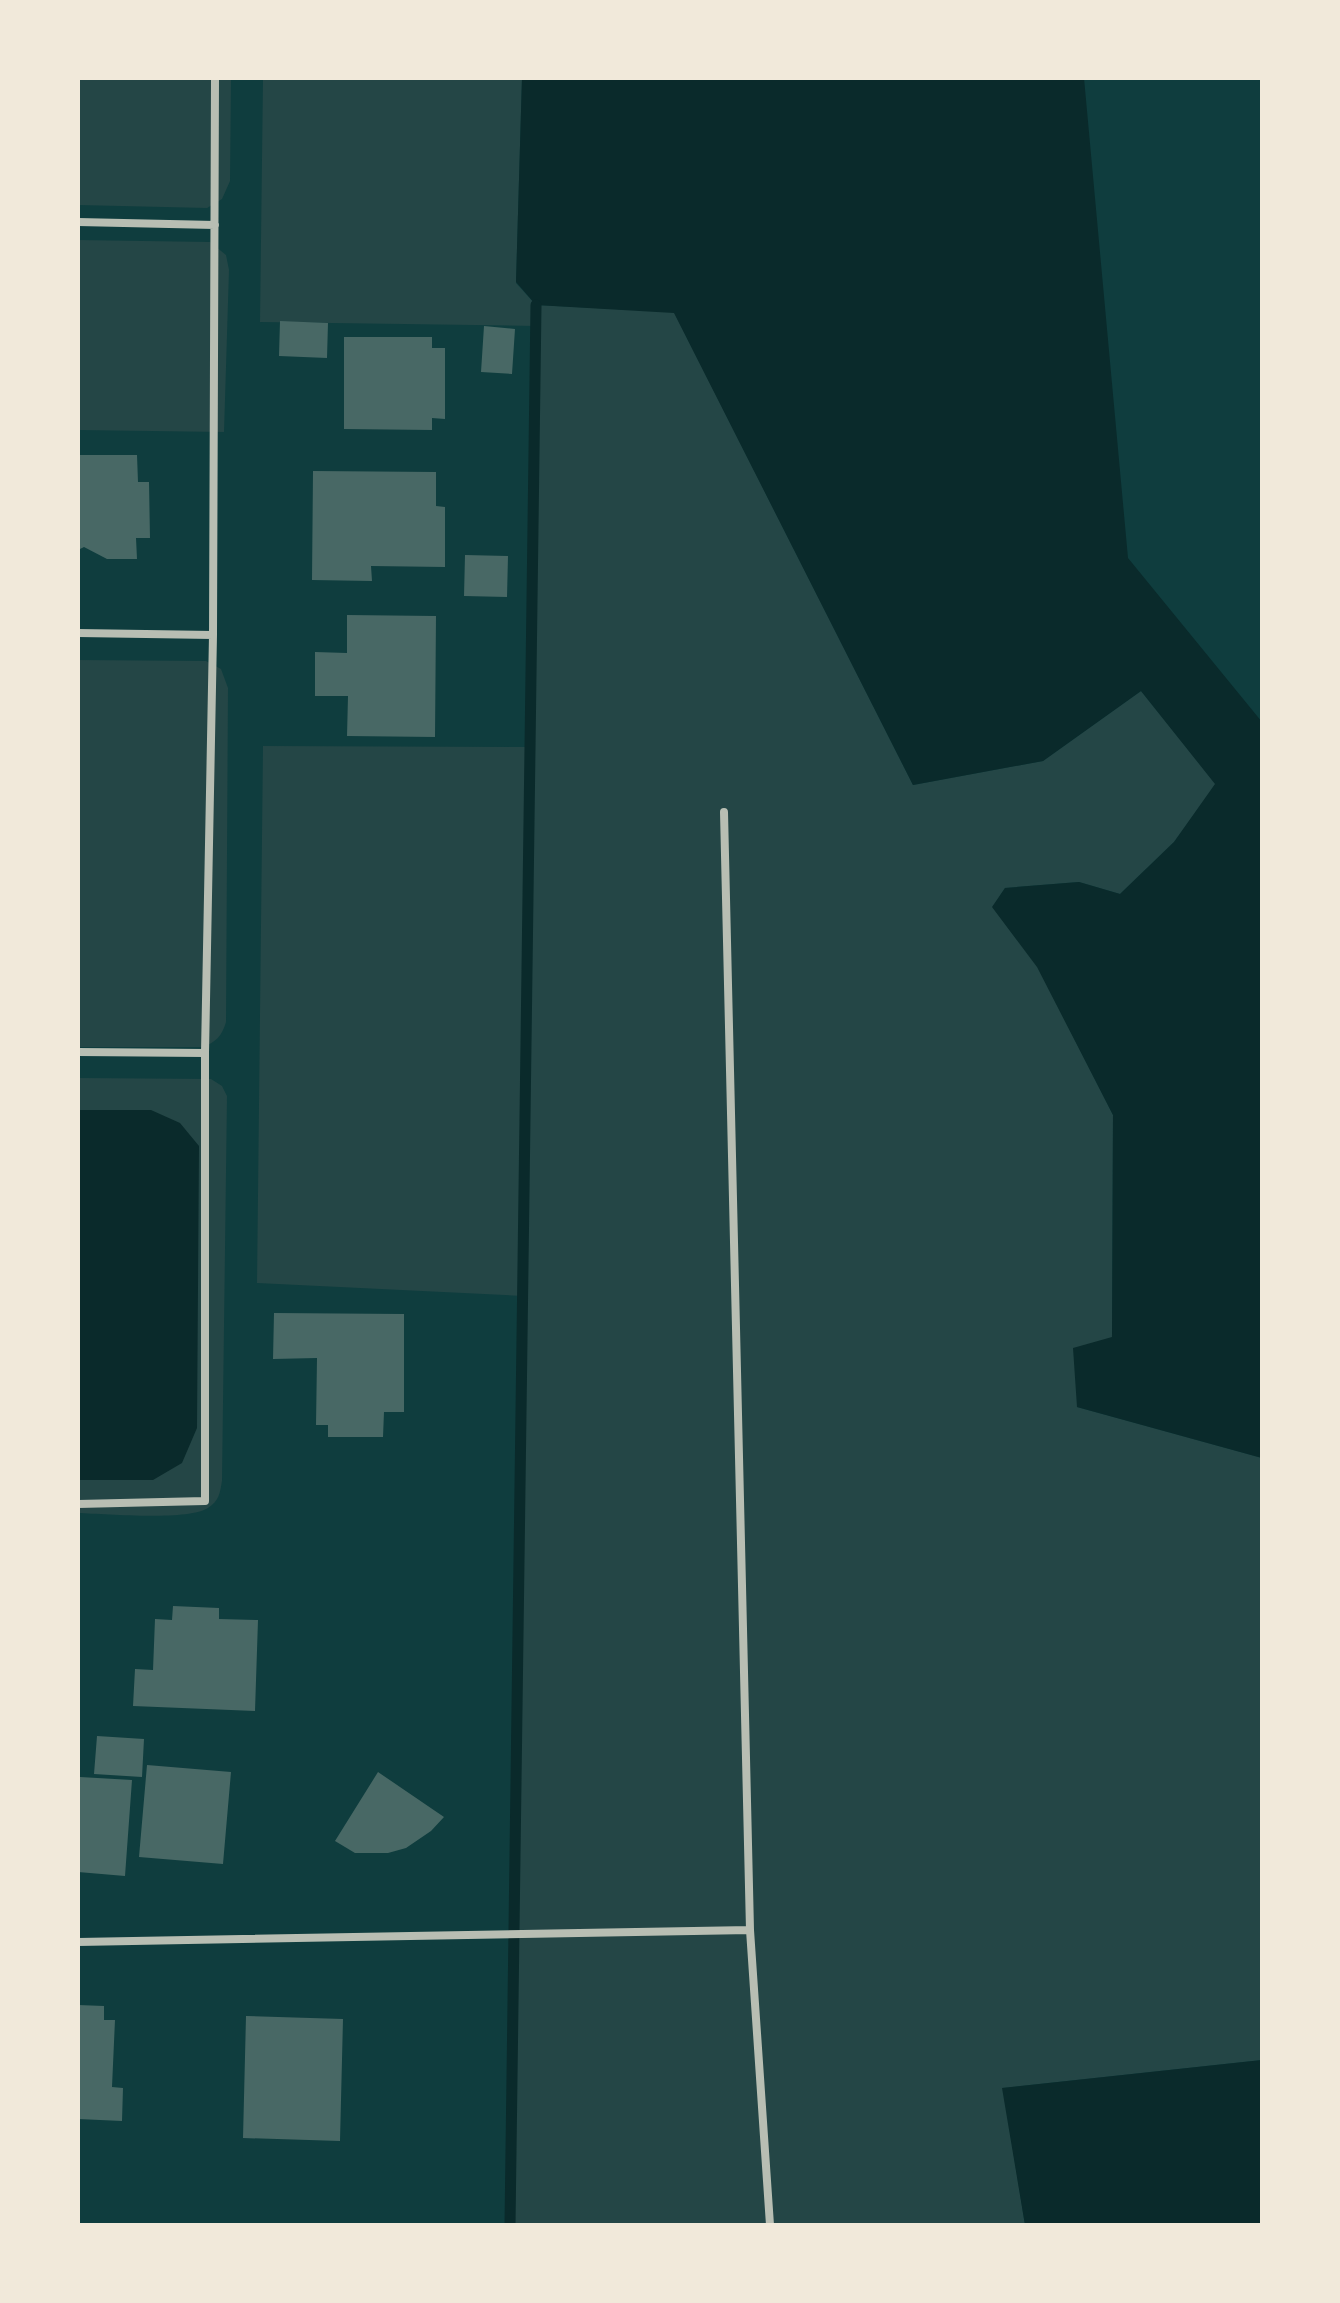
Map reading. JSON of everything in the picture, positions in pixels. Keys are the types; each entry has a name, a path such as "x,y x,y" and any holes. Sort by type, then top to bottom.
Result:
{"street":[{"path":"78,1504 205,1501 205,1053 213,635 215,78"},
{"path":"78,222 215,225"},
{"path":"78,633 213,635"},
{"path":"724,812 750,1930 770,2225"},
{"path":"78,1052 205,1053"},
{"path":"78,1942 750,1930"}],"shaded area":[{"path":"78,78 231,78 230,181 222,199 207,208 78,205"},
{"path":"263,78 522,78 516,283 536,305 674,312 913,785 1043,761 1141,691 1216,784 1174,842 1120,894 1079,882 1005,888 993,907 1038,967 1113,1115 1112,1337 1077,1407 1262,1458 1262,2060 1003,2088 1025,2225 510,2225 523,1296 257,1283 263,746 530,747 536,326 260,322"},
{"path":"522,78 1084,78 1128,558 1262,722 1262,1458 1077,1407 1073,1348 1112,1337 1113,1115 1037,967 992,907 1005,888 1079,882 1120,894 1174,842 1215,784 1141,691 1043,761 913,785 674,313 536,305 516,282"},
{"path":"78,240 210,242 226,255 229,270 224,432 78,430"},
{"path":"78,660 206,661 221,669 228,688 226,1022 218,1038 203,1047 78,1047"},
{"path":"78,1078 211,1079 222,1086 227,1096 222,1481 215,1503 198,1512 146,1516 78,1513 78,1480 153,1480 151,1110 78,1110"},
{"path":"78,1110 151,1110 180,1123 199,1146 197,1428 182,1463 153,1480 78,1480"},
{"path":"1262,2060 1262,2225 1025,2225 1002,2088"}],"building":[{"path":"280,321 328,323 327,358 279,356"},
{"path":"484,326 515,329 512,374 481,372"},
{"path":"344,337 432,337 432,348 445,348 445,419 432,418 432,430 344,429"},
{"path":"78,455 137,455 138,482 149,482 150,538 136,538 137,559 107,559 84,547 78,550"},
{"path":"313,471 436,472 436,506 445,507 445,567 371,566 372,581 312,580"},
{"path":"465,555 508,556 507,597 464,596"},
{"path":"347,615 436,616 435,737 347,736 348,696 315,696 315,652 347,653"},
{"path":"274,1313 404,1314 404,1412 384,1412 383,1437 328,1437 328,1425 316,1425 317,1358 273,1359"},
{"path":"173,1606 219,1608 219,1619 258,1620 255,1711 133,1706 135,1669 153,1670 155,1619 172,1620"},
{"path":"97,1736 144,1739 142,1777 94,1774"},
{"path":"147,1765 231,1772 223,1864 139,1857"},
{"path":"378,1772 444,1817 431,1831 406,1848 388,1853 355,1853 335,1841"},
{"path":"80,1777 132,1780 125,1876 78,1872"},
{"path":"78,2005 104,2006 104,2020 115,2020 112,2087 123,2088 122,2121 78,2119"},
{"path":"246,2016 343,2019 340,2141 243,2138"}],"waterway":[{"path":"510,2225 536,305"}]}
